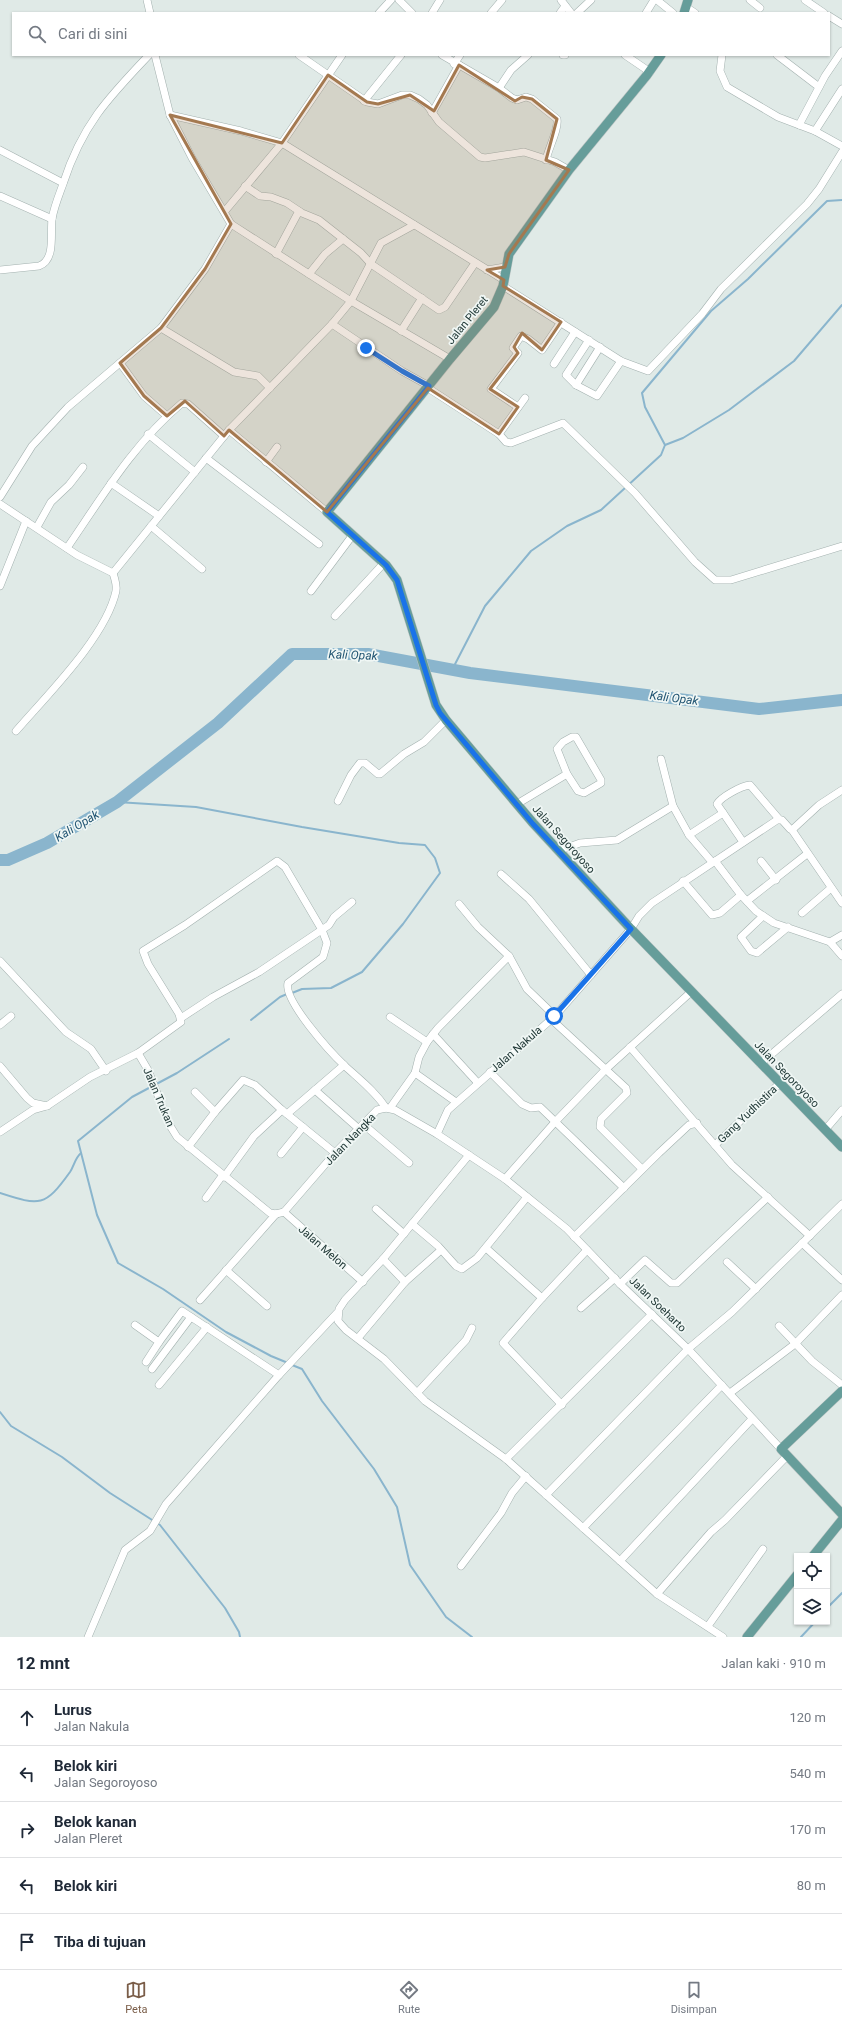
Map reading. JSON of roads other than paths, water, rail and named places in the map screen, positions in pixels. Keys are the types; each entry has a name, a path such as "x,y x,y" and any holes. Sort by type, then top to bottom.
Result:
{"main road":[{"name":"Jalan Pleret","path":"327,512 450,359 494,308 504,283 505,267 509,254 569,170 650,72 660,56"},
{"name":"Jalan Segoroyoso","path":"327,512 352,536 384,563 397,580 436,705 446,720 558,851 779,1084 842,1147"},
{"path":"784,1452 842,1391"},
{"name":"Jalan Soeharto","path":"784,1452 842,1514"},
{"path":"815,1553 842,1520"},
{"path":"747,1637 794,1579"}],"street":[{"path":"147,0 150,12"},
{"path":"380,12 391,0"},
{"path":"399,0 411,12"},
{"path":"433,12 440,0"},
{"path":"492,12 502,0"},
{"path":"578,12 590,0"},
{"path":"647,12 654,0"},
{"path":"657,0 672,12"},
{"path":"750,0 760,8"},
{"path":"805,0 823,12"},
{"path":"563,3 570,12"},
{"path":"830,17 842,24"},
{"path":"799,125 819,87 842,51"},
{"path":"0,270 44,265 50,251 52,219 63,183 85,131 113,93 148,56"},
{"path":"155,56 170,116 192,158 225,211 231,224 350,301 450,359"},
{"path":"300,56 364,101 378,104 402,95 410,95 419,99 439,122 480,156 485,158 524,152 555,162 569,170"},
{"path":"225,211 282,143 341,56"},
{"path":"364,101 400,56"},
{"path":"444,56 499,88 514,100 526,97 532,99 557,119 557,128 548,149 546,160"},
{"path":"432,113 457,65 460,56"},
{"path":"499,88 511,70 527,56"},
{"path":"626,56 650,72"},
{"path":"722,56 720,71 727,87 765,110 814,131 842,146"},
{"path":"780,56 819,87"},
{"path":"814,131 842,89"},
{"path":"170,116 241,131 282,143 487,270 575,332 621,361 648,371 702,314 721,289 807,204 819,189 842,152"},
{"path":"0,150 63,183"},
{"path":"245,186 260,196 271,197 287,203 299,211 319,220 371,264 439,310 444,309 476,263"},
{"path":"0,196 52,219"},
{"path":"276,254 299,211"},
{"path":"0,497 32,446 74,400 161,328 205,269 231,224"},
{"path":"16,731 78,660 94,638 114,595 116,583 114,573 229,430 332,324 350,301 381,244 414,225"},
{"path":"309,274 325,254 343,239"},
{"path":"487,270 505,267"},
{"path":"401,331 422,298"},
{"path":"518,407 491,388 518,353 513,348 521,336 528,339 542,350 561,322"},
{"path":"332,324 499,434 506,442 511,444 562,423 635,492 695,562 715,580 731,580 842,546"},
{"path":"161,328 234,372 258,376 270,388"},
{"path":"554,364 575,332"},
{"path":"589,340 566,374 576,384 598,396 621,361"},
{"path":"576,384 600,347"},
{"path":"120,363 144,396 166,416"},
{"path":"499,434 525,398"},
{"path":"67,548 111,483 148,434 182,403 186,403 224,436"},
{"path":"229,430 327,512"},
{"path":"148,434 194,472"},
{"path":"266,462 278,448"},
{"path":"206,458 319,544"},
{"path":"37,527 51,502 69,485 83,466"},
{"path":"111,483 159,516"},
{"path":"0,504 67,548 114,573"},
{"path":"0,586 3,570 26,521"},
{"path":"151,526 202,569"},
{"path":"311,591 352,536"},
{"path":"335,616 384,563"},
{"path":"338,801 351,776 360,763 365,763 380,774 404,754 424,742 446,720"},
{"path":"572,737 576,737 592,763 601,783 584,793 578,791 567,774 557,749 563,742 572,737"},
{"path":"661,759 673,806 689,835 741,895 763,916 788,927 830,942 842,956"},
{"path":"517,804 567,774"},
{"path":"743,842 717,804 744,786 750,786 779,819 792,830 842,903"},
{"path":"792,830 819,805 842,790"},
{"path":"558,851 580,843 617,840 673,806"},
{"path":"689,835 723,813"},
{"name":"Jalan Nakula","path":"437,1134 448,1110 477,1082 553,1018 631,929 645,909 684,881 779,819"},
{"path":"747,901 776,880 807,854"},
{"path":"181,1018 148,964 143,951 185,925 276,861 285,867 322,930 327,943 323,957 310,968 290,980 287,986 291,998 305,1021 344,1065 388,1108 415,1073 419,1057 433,1034 509,956"},
{"path":"761,861 776,880"},
{"path":"501,874 529,899 591,975"},
{"path":"684,881 712,915 720,913 741,895"},
{"path":"802,913 831,888"},
{"path":"138,1053 179,1026 181,1018 213,997 259,972 331,924 334,917 352,902"},
{"path":"459,904 478,927 509,956 527,989 553,1018 627,1091 601,1119 600,1127 642,1169"},
{"path":"763,916 741,937 751,950 757,953 788,927"},
{"path":"830,942 842,935"},
{"path":"0,962 66,1032 91,1049 106,1071"},
{"path":"505,1179 555,1122 605,1070 691,992"},
{"path":"760,1064 842,994"},
{"path":"0,1025 11,1016"},
{"path":"390,1017 427,1042"},
{"path":"433,1034 477,1082"},
{"path":"630,1047 732,1165 810,1236"},
{"name":"Jalan Trukan","path":"0,1132 33,1110 47,1106 90,1077 106,1071 138,1053 148,1070 159,1101 169,1124 177,1137 270,1213 280,1213"},
{"path":"206,1198 254,1136 315,1090 344,1065"},
{"path":"0,1066 27,1098 33,1103 47,1106"},
{"path":"490,1072 522,1104 531,1108 540,1107 624,1188"},
{"path":"415,1073 456,1102"},
{"path":"188,1147 215,1112 243,1080 255,1085 284,1112 335,1153"},
{"name":"Gang Yudhistira","path":"716,1145 779,1084"},
{"path":"315,1090 409,1163"},
{"path":"195,1092 215,1112"},
{"name":"Jalan Nangka","path":"200,1300 226,1270 377,1110 388,1108 437,1134"},
{"path":"825,1130 842,1110"},
{"path":"574,1237 642,1169 689,1125 697,1123"},
{"path":"281,1154 303,1127"},
{"name":"Jalan Soeharto","path":"437,1134 505,1179 574,1237 620,1284 688,1349 784,1452"},
{"path":"88,1637 125,1550 150,1531 166,1504 281,1373 337,1314 345,1300 383,1259 469,1155"},
{"path":"412,1224 441,1250 456,1266 462,1269 477,1258 528,1197"},
{"path":"620,1284 645,1260 671,1283 677,1283 768,1197"},
{"path":"546,1494 688,1349 756,1289 842,1204"},
{"path":"376,1209 404,1234"},
{"name":"Jalan Melon","path":"280,1213 363,1282"},
{"path":"802,1243 842,1280"},
{"path":"486,1248 542,1298"},
{"path":"358,1338 405,1282 441,1250"},
{"path":"562,1405 502,1343 587,1250"},
{"path":"383,1259 405,1282"},
{"path":"727,1262 756,1289"},
{"path":"226,1270 267,1306"},
{"path":"582,1308 615,1278"},
{"path":"730,1393 795,1344 842,1295"},
{"path":"146,1362 181,1311 281,1373"},
{"path":"337,1314 338,1320 346,1330 384,1359 417,1393 506,1459 657,1594 723,1637"},
{"path":"506,1459 652,1314"},
{"path":"152,1369 191,1317"},
{"path":"135,1325 159,1342"},
{"path":"779,1326 795,1344 828,1375 842,1385"},
{"path":"159,1385 206,1327"},
{"path":"417,1393 466,1340 472,1328"},
{"path":"583,1528 722,1385"},
{"path":"620,1561 752,1419"},
{"path":"657,1594 711,1532 725,1520 784,1452"},
{"path":"461,1566 501,1513 512,1492 526,1476"},
{"path":"708,1626 763,1549"}],"waterway":[{"path":"665,445 645,407 642,393 711,311 748,279 827,201 842,200"},
{"path":"452,670 485,606 531,551 567,526 601,510 661,455 665,445 683,438 729,410 794,361 842,305"},
{"name":"Kali Opak","path":"0,860 8,860 47,843 117,802 218,723 292,654 368,654 470,673 759,709 842,700"},
{"path":"117,802 196,807 302,827 399,843 425,845 435,858 440,873 403,924 362,972 331,988 302,989 292,993"},
{"path":"251,1020 280,997 287,994"},
{"path":"229,1039 177,1073 132,1097 78,1141 97,1215 118,1263 163,1289 226,1332 271,1356 288,1363"},
{"path":"0,1193 24,1200 41,1200 54,1192 70,1172 77,1157 81,1153"},
{"path":"292,1365 302,1369 322,1401 374,1469 397,1507 410,1565 446,1617 472,1637"},
{"path":"0,1412 11,1426 62,1457 110,1493 160,1525 225,1608 239,1632 240,1637"},
{"path":"830,1605 842,1593"},
{"path":"801,1637 812,1625"}]}
